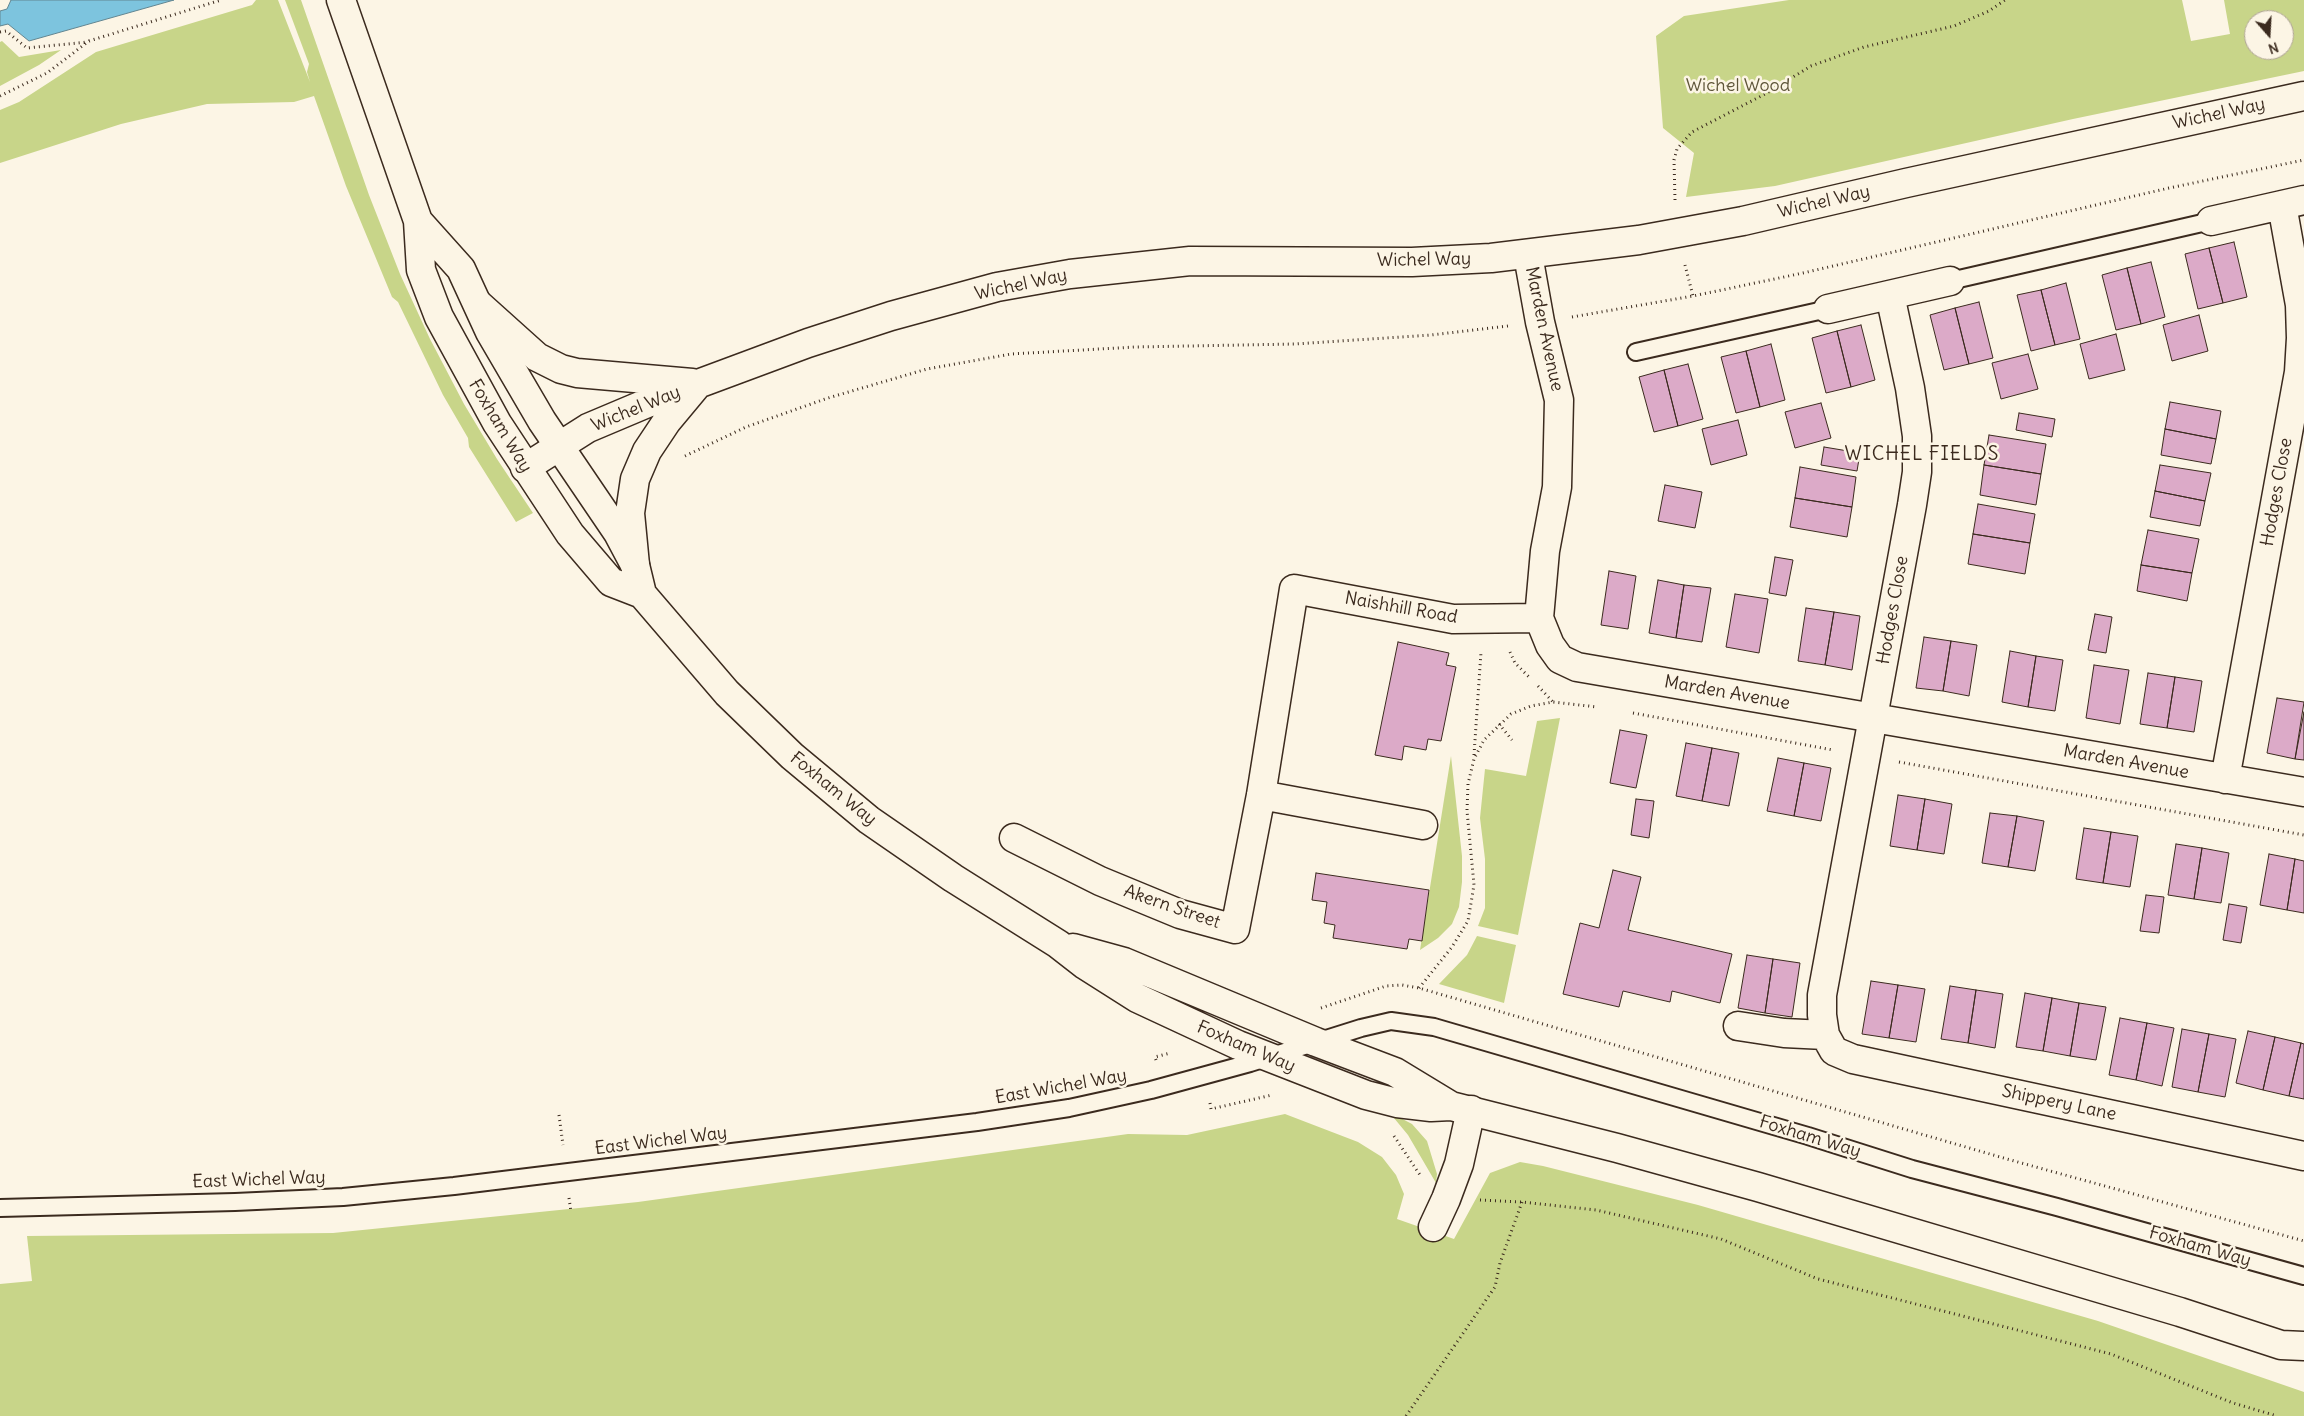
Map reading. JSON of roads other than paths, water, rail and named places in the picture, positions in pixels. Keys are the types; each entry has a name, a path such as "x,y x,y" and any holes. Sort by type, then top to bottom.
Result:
{"street":[{"name":"Foxham Way","path":"341,0 418,221 421,270 439,317 470,377 525,468 570,534 591,561 611,582 642,594"},
{"name":"Wichel Way","path":"525,468 588,428 698,384 808,343 891,316 997,287 1070,274 1190,261 1412,262 1528,254 1676,233 1743,221 1906,183 2304,96"},
{"name":"Hodges Close","path":"2211,221 2293,202 2301,338 2299,372 2225,779"},
{"name":"Foxham Way","path":"418,221 461,269 500,350 558,447 618,533 635,565 642,594 727,693 792,756 869,820 953,878 1058,944 1084,965 1137,998 1199,1029 1366,1095 1397,1104 1461,1108 1758,1187 2292,1345 2304,1361"},
{"name":"Marden Avenue","path":"1528,254 1540,322 1559,400 1557,487 1545,551 1539,618 1550,645 1560,659 1577,667 2304,792"},
{"name":"Hodges Close","path":"1828,309 1950,281"},
{"name":"Hodges Close","path":"1873,718 1917,472 1917,436 1910,388 1890,295"},
{"path":"478,304 537,357 561,368 577,373 698,384"},
{"path":"635,565 630,513 634,479 648,451 667,421 698,384"},
{"name":"Naishhill Road","path":"1294,589 1453,619 1539,618"},
{"name":"Akern Street","path":"1014,838 1100,881 1180,914 1235,929 1262,795 1294,589"},
{"path":"1738,1026 1784,1033 1825,1035 1822,995 1873,718"},
{"path":"1262,795 1423,825"},
{"name":"Foxham Way","path":"1058,944 1124,962 1316,1042 1406,1077 1461,1108"},
{"name":"Shippery Lane","path":"1825,1035 1834,1051 1853,1059 2304,1156"},
{"path":"1433,1227 1459,1164 1461,1108"}],"lane":[{"name":"Hodges Close","path":"1950,281 2211,221"},
{"name":"Hodges Close","path":"1636,352 1828,309"},
{"name":"Foxham Way","path":"1316,1042 1391,1021 1434,1027 1808,1136 1912,1169 2057,1207 2304,1276"},
{"name":"East Wichel Way","path":"0,1208 235,1202 343,1197 538,1176 968,1123 1069,1108 1172,1085 1269,1058 1316,1042"}],"water":[{"path":"11,0 174,0 29,41 8,24 0,26 0,11 7,9"}],"district":[{"name":"WICHEL FIELDS","path":"1922,455"}],"park label":[{"name":"Wichel Wood","path":"1738,86"}]}
